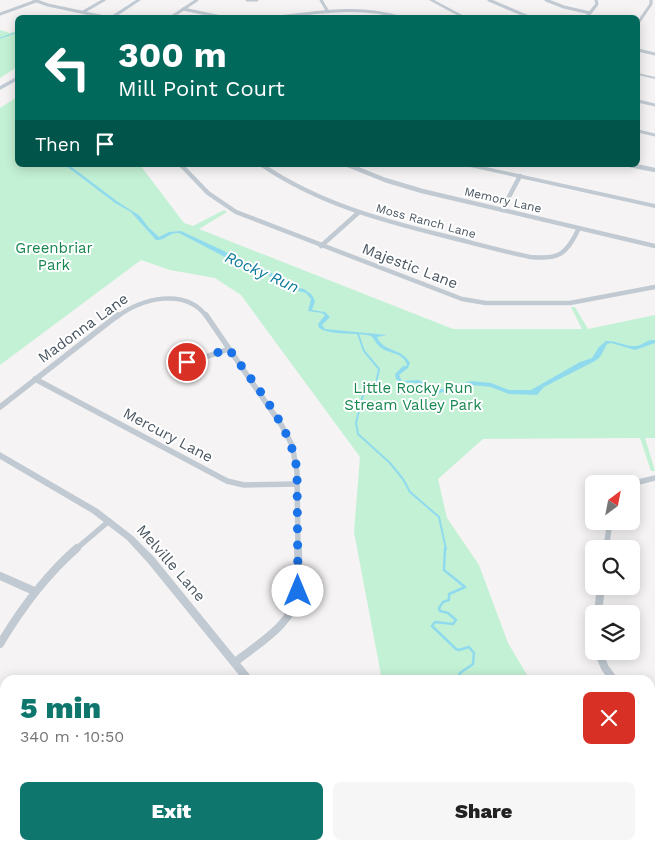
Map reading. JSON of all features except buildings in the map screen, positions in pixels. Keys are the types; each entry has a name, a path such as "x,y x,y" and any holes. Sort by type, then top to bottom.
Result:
{"main road":[{"path":"115,15 139,0"},
{"path":"123,15 147,0"},
{"path":"0,82 15,74"},
{"path":"0,88 15,79"}],"street":[{"path":"83,12 104,0"},
{"path":"174,15 197,0"},
{"path":"247,0 257,0"},
{"path":"321,0 328,12"},
{"path":"431,0 460,15"},
{"path":"488,0 524,15"},
{"path":"546,0 564,7 590,13 597,4 596,0"},
{"path":"640,20 651,4 651,0"},
{"path":"0,14 35,1 96,15"},
{"path":"183,9 212,15"},
{"path":"300,15 370,10 390,15"},
{"path":"640,50 655,54"},
{"path":"640,74 655,78"},
{"path":"640,101 655,105"},
{"path":"640,131 655,135"},
{"name":"Majestic Lane","path":"183,167 208,193 236,212 455,297 477,302 570,303 655,287"},
{"name":"Moss Ranch Lane","path":"268,167 305,191 358,213 414,229 535,258 556,256 566,251 572,245 579,228"},
{"name":"Memory Lane","path":"353,167 403,186 655,246"},
{"path":"479,167 655,206"},
{"path":"640,167 655,170"},
{"path":"502,210 520,176"},
{"path":"321,246 358,213"},
{"name":"Madonna Lane","path":"0,407 120,312 150,300 175,299 199,307 288,437 296,461 298,582 296,600 289,615 278,629 235,662"},
{"path":"173,362 196,360 229,349"},
{"name":"Mercury Lane","path":"35,380 227,480 244,485 297,484"},
{"name":"Melville Lane","path":"0,455 109,521 141,549 245,675"},
{"path":"640,482 655,478"},
{"path":"0,644 34,591 65,559 109,521"},
{"path":"0,576 34,591"},
{"path":"602,660 610,675"}],"green space":[{"path":"0,30 10,33 15,31 15,68 0,78"},
{"name":"Little Rocky Run Stream Valley Park","path":"15,98 15,167 142,167 184,223 193,226 224,210 227,212 199,229 453,329 582,329 571,307 575,307 588,329 655,315 655,438 645,438 655,471 651,471 640,438 483,439 438,479 447,518 479,565 508,643 527,675 381,675 354,532 360,457 241,295 215,278 170,270 141,260 0,365 0,108"}],"water":[{"path":"68,167 72,167 140,216 159,237 169,232 181,231 224,251 247,265 269,271 286,285 304,289 312,295 315,301 312,310 325,312 330,317 322,325 325,329 387,335 377,337 384,346 402,354 410,363 408,368 399,375 402,381 419,380 438,390 471,381 491,383 509,390 531,390 580,362 592,358 599,347 606,341 632,346 652,340 655,340 655,343 635,350 611,343 607,344 600,357 595,361 544,387 537,395 509,394 491,387 472,385 439,393 416,383 400,382 396,379 395,374 404,365 404,367 407,365 405,361 399,355 383,349 371,336 330,332 319,328 318,324 325,315 308,311 311,299 306,293 283,287 266,273 236,264 179,233 156,240 131,212 115,203"}],"waterway":[{"path":"0,38 15,33"},
{"path":"358,334 364,351 379,369 375,388 363,395 356,423 358,434 390,463 403,479 410,492 439,517 446,549"},
{"path":"445,548 444,570 465,587 449,594 449,600 443,602 439,608 440,611 448,613 456,620 453,624 435,622 432,626 456,649 469,647 474,653 473,664 459,675"}],"route":[{"path":"187,362 229,349 282,426 292,445 297,472 298,591"}],"park label":[{"name":"Greenbriar Park","path":"54,256"}],"water label":[{"name":"Rocky Run","path":"262,272"}]}
